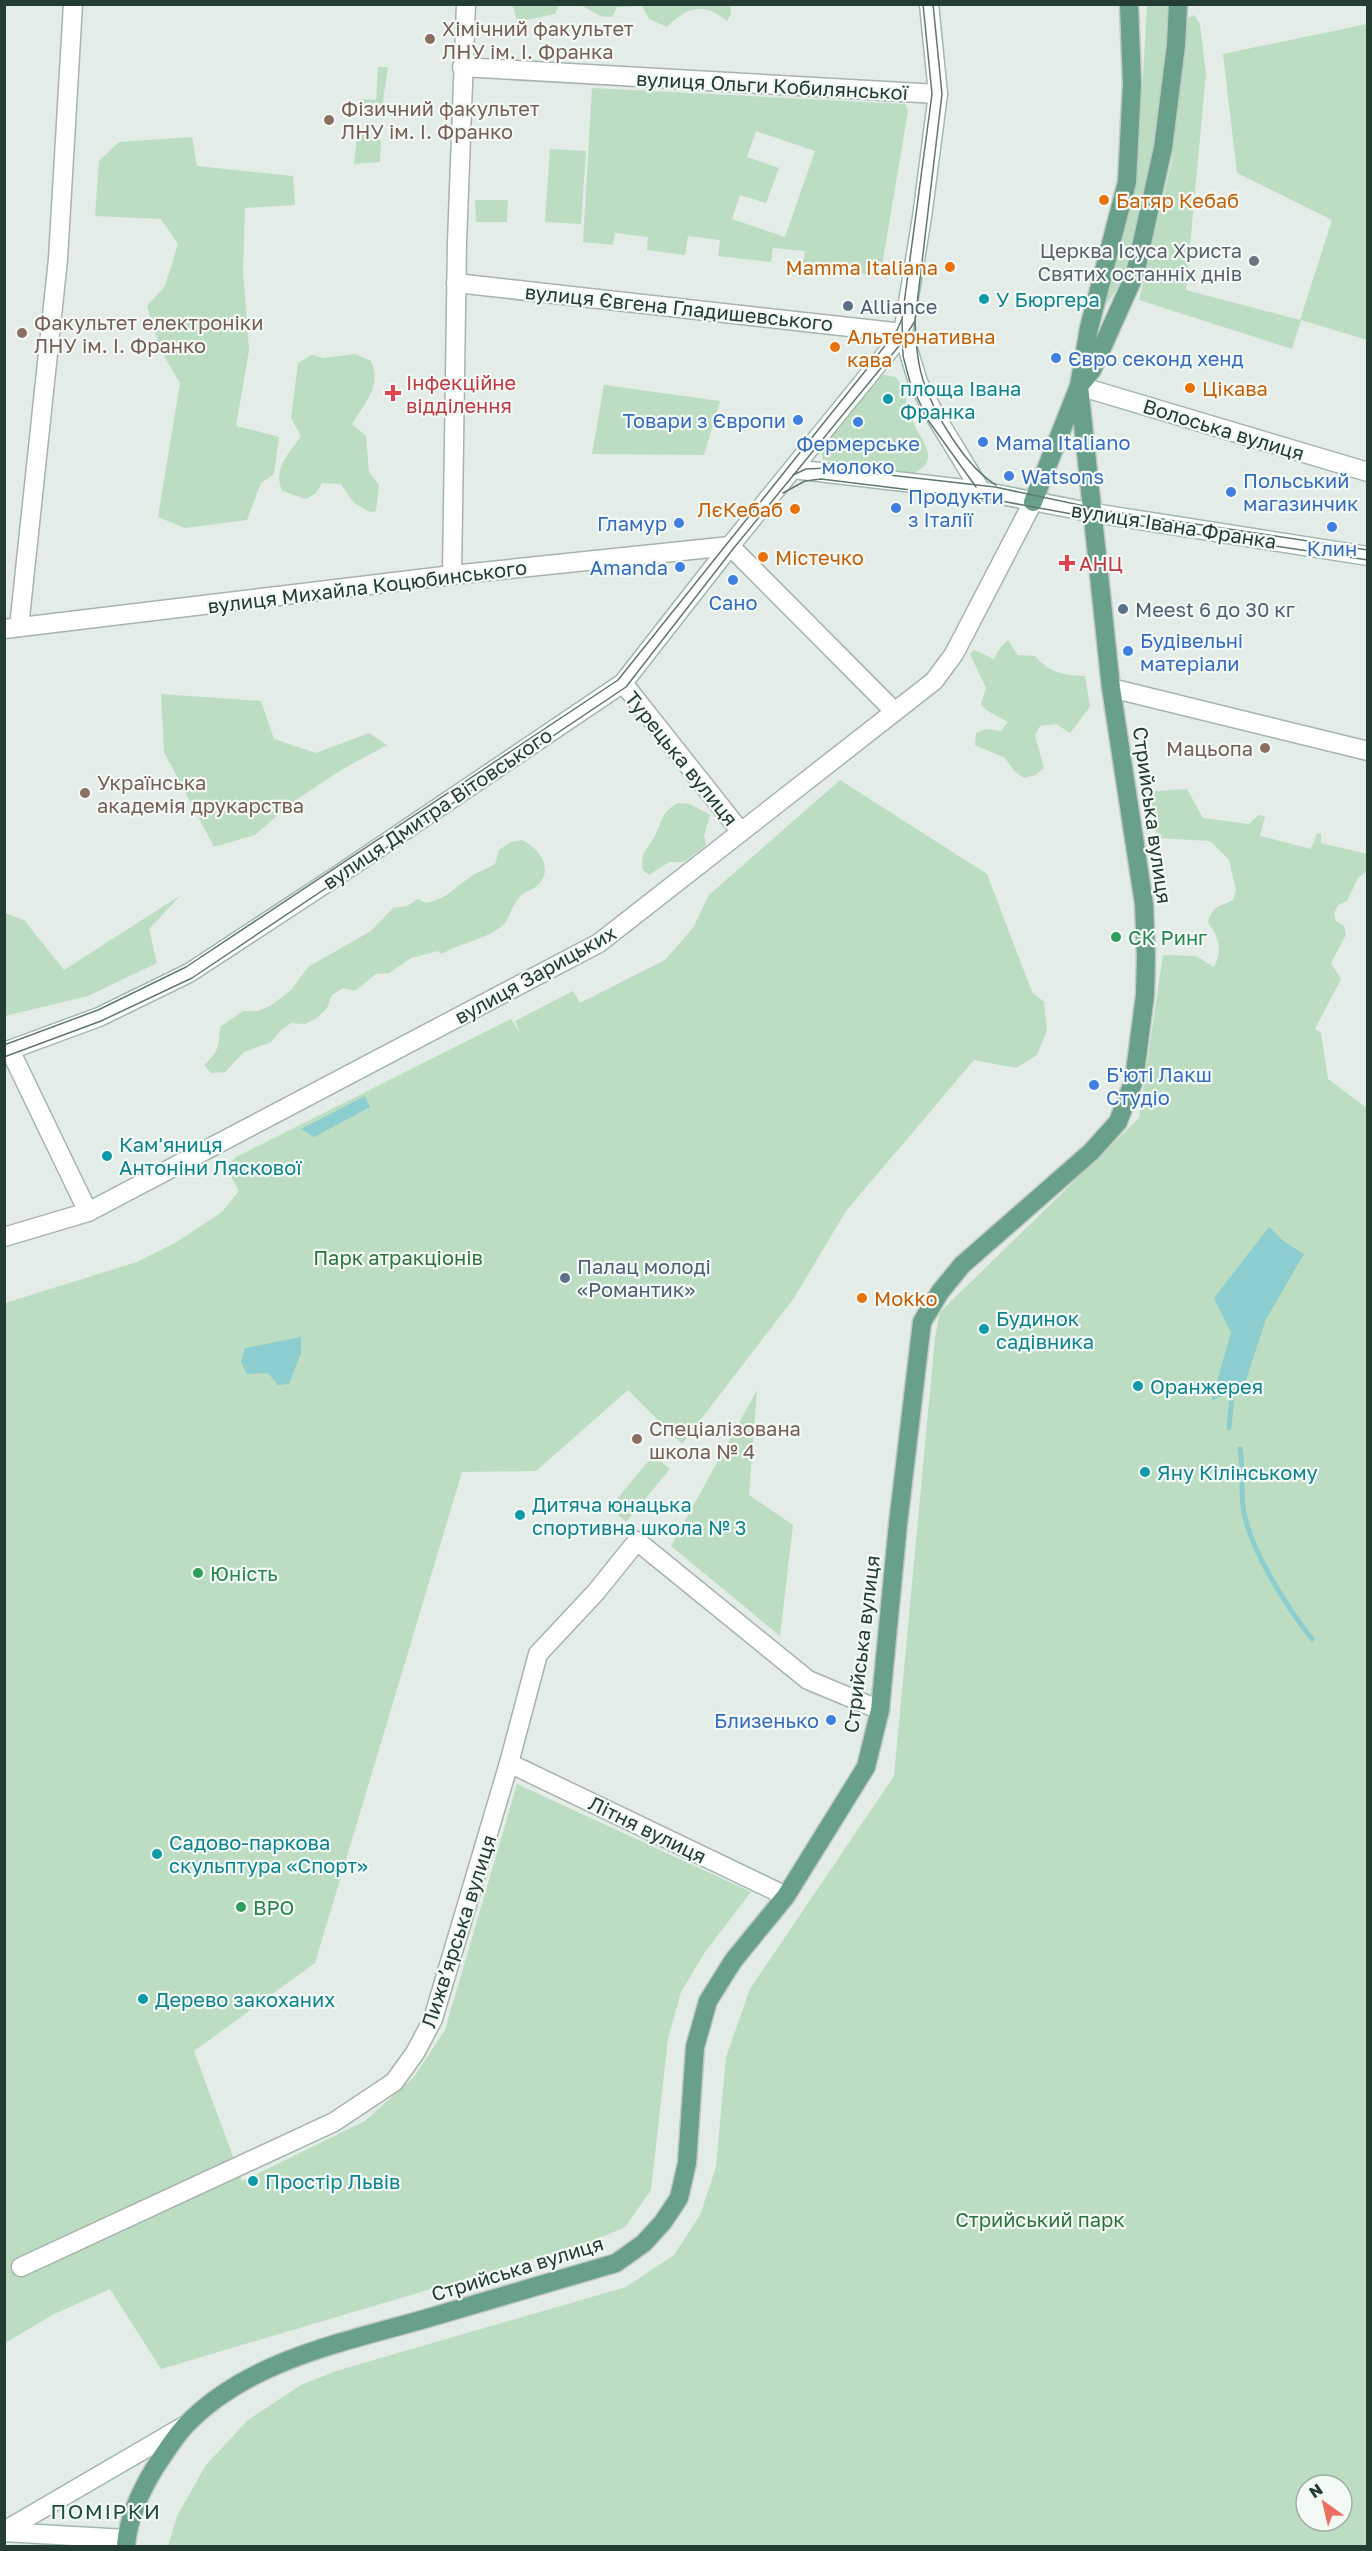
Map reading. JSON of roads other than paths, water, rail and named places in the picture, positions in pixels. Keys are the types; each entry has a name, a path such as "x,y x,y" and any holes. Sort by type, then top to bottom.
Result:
{"main road":[{"path":"1033,502 1079,386 1089,328 1127,182 1132,84 1129,4"},
{"path":"1079,386 1092,370 1135,274 1163,148 1176,45 1178,4"},
{"name":"Стрийська вулиця","path":"126,2543 135,2507 149,2477 184,2426 208,2404 232,2387 308,2352 616,2263 644,2243 663,2222 679,2198 687,2163 695,2047 708,2001 733,1960 786,1896 866,1767 880,1710 900,1502 922,1322 940,1292 962,1265 1091,1152 1118,1122 1134,1080 1145,995 1144,904 1111,688 1079,386"}],"street":[{"path":"12,628 58,260 74,4"},
{"path":"452,575 456,283 466,4"},
{"path":"929,4 938,94 922,217 903,333 918,382 936,417 981,491"},
{"name":"вулиця Ольги Кобилянської","path":"462,67 938,94"},
{"name":"вулиця Євгена Гладишевського","path":"456,283 903,333"},
{"path":"793,469 903,333"},
{"name":"Волоська вулиця","path":"1079,386 1368,472"},
{"path":"793,469 981,491"},
{"name":"вулиця Дмитра Вітовського","path":"7,1051 99,1017 189,973 623,683 793,469"},
{"name":"вулиця Івана Франка","path":"981,491 1094,513 1368,556"},
{"name":"вулиця Зарицьких","path":"4,1237 88,1212 599,943 933,681 954,654 1033,502"},
{"path":"730,546 894,711"},
{"name":"вулиця Михайла Коцюбинського","path":"12,628 452,575 730,546"},
{"name":"Турецька вулиця","path":"623,683 741,832"},
{"path":"1111,688 1368,752"},
{"path":"7,1051 88,1212"},
{"name":"Лижвʼярська вулиця","path":"21,2267 334,2122 394,2082 415,2053 433,2019 509,1763 538,1654 596,1592 637,1542 808,1680 880,1710"},
{"name":"Літня вулиця","path":"509,1763 786,1896"},
{"path":"4,2532 184,2426"},
{"path":"4,2532 126,2543"}],"water":[{"path":"365,1096 370,1107 314,1137 301,1129"},
{"path":"1269,1227 1286,1243 1304,1254 1266,1319 1244,1386 1211,1401 1231,1333 1214,1298"},
{"path":"301,1337 301,1353 289,1384 278,1385 268,1373 247,1374 241,1362 245,1348"}],"waterway":[{"path":"1229,1428 1233,1385"},
{"path":"1240,1449 1244,1513 1254,1545 1272,1579 1312,1639"}],"tram line":[{"path":"923,4 932,94 902,319 903,356 910,382 928,420 976,487"},
{"path":"933,4 942,94 915,321 917,351 928,394 943,423 973,466 996,485"},
{"path":"4,1045 98,1010 186,967 618,680 866,370 897,330 902,319"},
{"path":"4,1057 101,1021 192,978 626,687 733,549 899,346 915,321"},
{"path":"793,475 806,469 827,468 995,487 1108,511 1368,550"},
{"path":"783,493 805,481 821,479 1001,501 1110,521 1368,560"}],"place":[{"name":"Хімічний факультет ЛНУ ім. І. Франка","path":"430,39"},
{"name":"Фізичний факультет ЛНУ ім. І. Франко","path":"329,120"},
{"name":"Батяр Кебаб","path":"1104,200"},
{"name":"Церква Ісуса Христа Святих останніх днів","path":"1254,261"},
{"name":"Mamma Italiana","path":"950,267"},
{"name":"У Бюргера","path":"984,299"},
{"name":"Alliance","path":"848,306"},
{"name":"Факультет електроніки ЛНУ ім. І. Франко","path":"22,333"},
{"name":"Альтернативна кава","path":"835,347"},
{"name":"Євро секонд хенд","path":"1056,358"},
{"name":"Цікава","path":"1190,388"},
{"name":"Інфекційне відділення","path":"393,393"},
{"name":"площа Івана Франка","path":"888,399"},
{"name":"Товари з Європи","path":"798,420"},
{"name":"Фермерське молоко","path":"858,422"},
{"name":"Mama Italiano","path":"983,442"},
{"name":"Watsons","path":"1009,476"},
{"name":"Польський магазинчик","path":"1231,492"},
{"name":"Продукти з Італії","path":"896,508"},
{"name":"ЛєКебаб","path":"795,509"},
{"name":"Гламур","path":"679,523"},
{"name":"Клин","path":"1332,527"},
{"name":"Мiстечко","path":"763,557"},
{"name":"АНЦ","path":"1067,563"},
{"name":"Amanda","path":"680,567"},
{"name":"Сано","path":"733,580"},
{"name":"Meest 6 до 30 кг","path":"1123,609"},
{"name":"Будівельні матеріали","path":"1128,651"},
{"name":"Мацьопа","path":"1265,748"},
{"name":"Українська академія друкарства","path":"85,793"},
{"name":"СК Ринг","path":"1116,937"},
{"name":"Б'юті Лакш Студіо","path":"1094,1085"},
{"name":"Кам'яниця Антоніни Ляскової","path":"107,1156"},
{"name":"Палац молоді «Романтик»","path":"565,1278"},
{"name":"Mokko","path":"862,1298"},
{"name":"Будинок садівника","path":"984,1329"},
{"name":"Оранжерея","path":"1138,1386"},
{"name":"Спеціалізована школа № 4","path":"637,1439"},
{"name":"Яну Кілінському","path":"1145,1472"},
{"name":"Дитяча юнацька спортивна школа № 3","path":"520,1515"},
{"name":"Юність","path":"198,1573"},
{"name":"Близенько","path":"831,1720"},
{"name":"Садово-паркова скульптура «Спорт»","path":"157,1854"},
{"name":"ВРО","path":"241,1907"},
{"name":"Дерево закоханих","path":"143,1999"},
{"name":"Простір Львів","path":"253,2181"}],"district":[{"name":"ПОМІРКИ","path":"106,2511"}],"park label":[{"name":"Парк атракціонів","path":"398,1257"},
{"name":"Стрийський парк","path":"1040,2219"}]}
